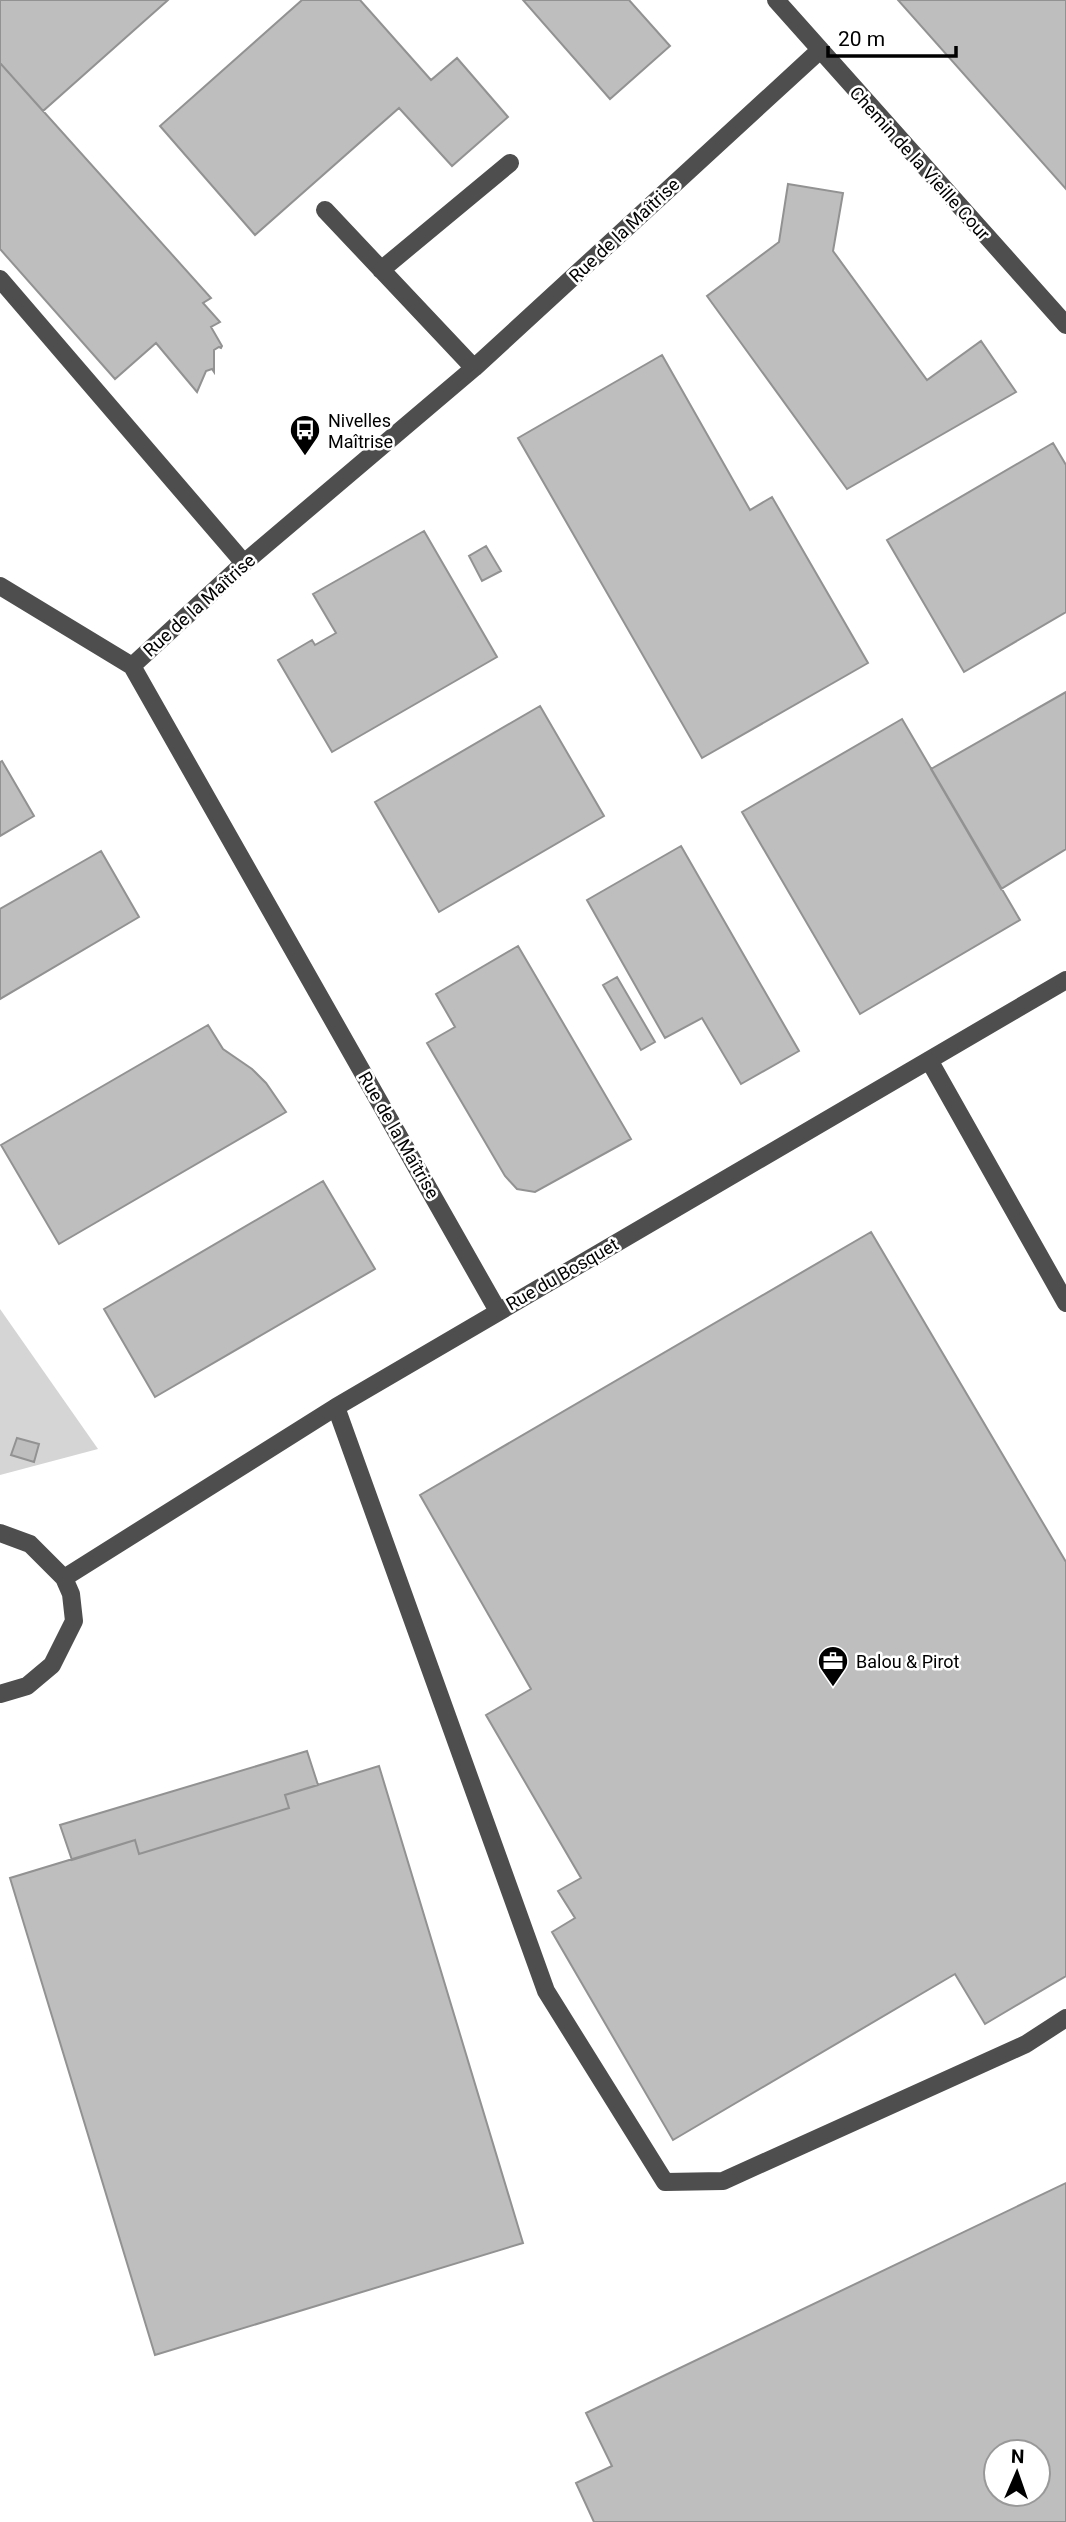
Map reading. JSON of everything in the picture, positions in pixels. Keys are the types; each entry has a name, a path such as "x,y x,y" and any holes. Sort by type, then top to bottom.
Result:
{"street":[{"name":"Chemin de la Vieille Cour","path":"776,0 819,51 1064,318"},
{"name":"Rue de la Maîtrise","path":"498,1311 132,666 244,563 474,368 819,51"},
{"path":"381,270 510,163"},
{"path":"324,210 474,368"},
{"path":"0,279 244,563"},
{"path":"0,586 132,666"},
{"name":"Rue du Bosquet","path":"64,1578 335,1407 1066,980"},
{"path":"929,1060 1066,1303"},
{"path":"335,1407 546,1991 665,2182 723,2181 1026,2044 1066,2018"},
{"path":"0,1533 30,1544 64,1578 71,1594 74,1622 52,1665 27,1686 0,1694"}],"shaded area":[{"path":"0,1309 98,1449 0,1475"}],"building":[{"path":"0,0 168,0 43,111 0,63"},
{"path":"302,0 360,0 431,80 457,58 508,117 452,166 399,108 255,235 160,126"},
{"path":"523,0 629,0 670,46 610,99"},
{"path":"898,0 1066,0 1066,189"},
{"path":"0,63 211,298 203,303 220,322 211,327 222,346 214,350 214,372 212,369 206,371 197,392 156,343 115,379 0,249"},
{"path":"788,184 843,193 833,251 927,380 981,341 1016,392 847,489 707,296 779,242"},
{"path":"662,355 750,510 772,497 868,663 702,758 518,438"},
{"path":"1053,443 1066,465 1066,612 964,672 887,540"},
{"path":"424,531 497,657 332,752 278,660 312,640 315,645 336,633 313,594"},
{"path":"486,546 501,571 482,581 469,556"},
{"path":"1066,692 1066,849 1001,889 931,769"},
{"path":"540,706 604,816 439,912 375,802"},
{"path":"902,719 1020,920 860,1014 742,812"},
{"path":"2,761 34,816 0,836 0,762"},
{"path":"681,846 799,1051 741,1084 702,1018 665,1038 587,900"},
{"path":"101,851 139,917 0,999 0,909"},
{"path":"518,946 631,1139 535,1192 517,1189 505,1176 427,1043 455,1027 436,994"},
{"path":"617,977 655,1042 641,1050 603,985"},
{"path":"208,1025 223,1049 252,1069 266,1083 286,1112 59,1244 1,1145"},
{"path":"323,1181 375,1269 155,1397 104,1309"},
{"path":"871,1232 1066,1562 1066,1976 985,2024 955,1974 673,2140 552,1932 575,1918 558,1891 581,1878 486,1715 531,1689 420,1495"},
{"path":"17,1438 39,1444 34,1462 11,1455"},
{"path":"307,1751 318,1785 285,1795 289,1808 139,1854 135,1840 72,1860 60,1825"},
{"path":"379,1766 523,2243 155,2355 10,1878 135,1840 139,1854 289,1808 285,1795"},
{"path":"1066,2183 1066,2522 594,2522 576,2483 612,2466 586,2413"}],"place":[{"name":"Nivelles Maîtrise","path":"305,457"},
{"name":"Balou & Pirot","path":"833,1688"}]}
